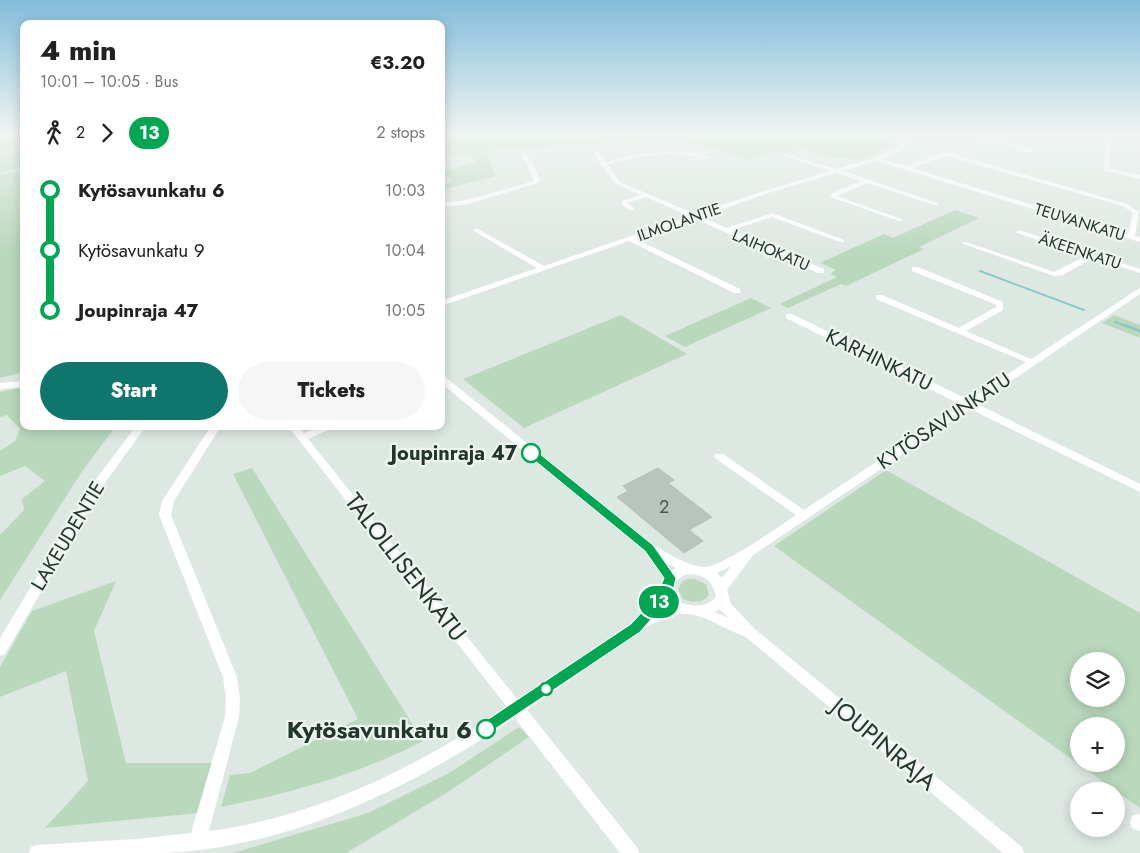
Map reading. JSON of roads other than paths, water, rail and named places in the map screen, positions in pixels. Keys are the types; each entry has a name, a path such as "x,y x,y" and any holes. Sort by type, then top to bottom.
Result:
{"street":[{"path":"445,205 468,202 536,182 533,174"},
{"name":"LAIHOKATU","path":"611,174 618,183 644,196 821,271"},
{"name":"ILMOLANTIE","path":"445,303 775,189 826,174"},
{"path":"845,174 936,204"},
{"name":"TEUVANKATU","path":"926,174 1140,240"},
{"path":"1014,174 1125,205 1136,212 1131,238"},
{"path":"1126,174 1140,177"},
{"path":"867,181 833,195 901,220"},
{"path":"632,209 624,204 624,202 644,196"},
{"path":"726,230 772,215 842,241"},
{"path":"476,230 543,269"},
{"name":"ÄKEENKATU","path":"1020,232 1140,271"},
{"path":"630,239 737,291"},
{"path":"964,243 1054,274 1060,273 1092,256"},
{"path":"915,269 1000,304 1000,308 959,331"},
{"name":"KYTÖSAVUNKATU","path":"700,571 713,570 749,552 1140,290"},
{"path":"879,297 1032,362"},
{"name":"KARHINKATU","path":"790,316 1138,485"},
{"path":"0,386 20,384"},
{"path":"445,384 649,548 676,563 712,576 722,592 715,607 701,612 682,608 674,604 666,591"},
{"name":"LAKEUDENTIE","path":"0,650 98,485 138,430"},
{"path":"198,840 232,717 233,698 230,678 165,515 168,501 213,430"},
{"name":"TALOLLISENKATU","path":"297,430 631,853"},
{"path":"303,437 321,430"},
{"path":"719,456 804,515"},
{"path":"649,548 670,578"},
{"name":"KYTÖSAVUNKATU","path":"722,592 749,552"},
{"path":"635,628 666,591 670,578 681,571 700,571"},
{"name":"JOUPINRAJA","path":"722,592 725,606 752,635 1016,853"},
{"path":"37,853 87,852 155,846 238,835 288,822 361,795 414,772 517,708 635,628 672,609 682,608"},
{"name":"JOUPINRAJA","path":"701,612 752,635"}],"waterway":[{"path":"980,271 1084,310"},
{"path":"1115,322 1128,327"},
{"path":"1125,325 1140,331"}],"place":[{"name":"Joupinraja 47","path":"531,453"},
{"name":"Kytösavunkatu 6","path":"486,729"}]}
